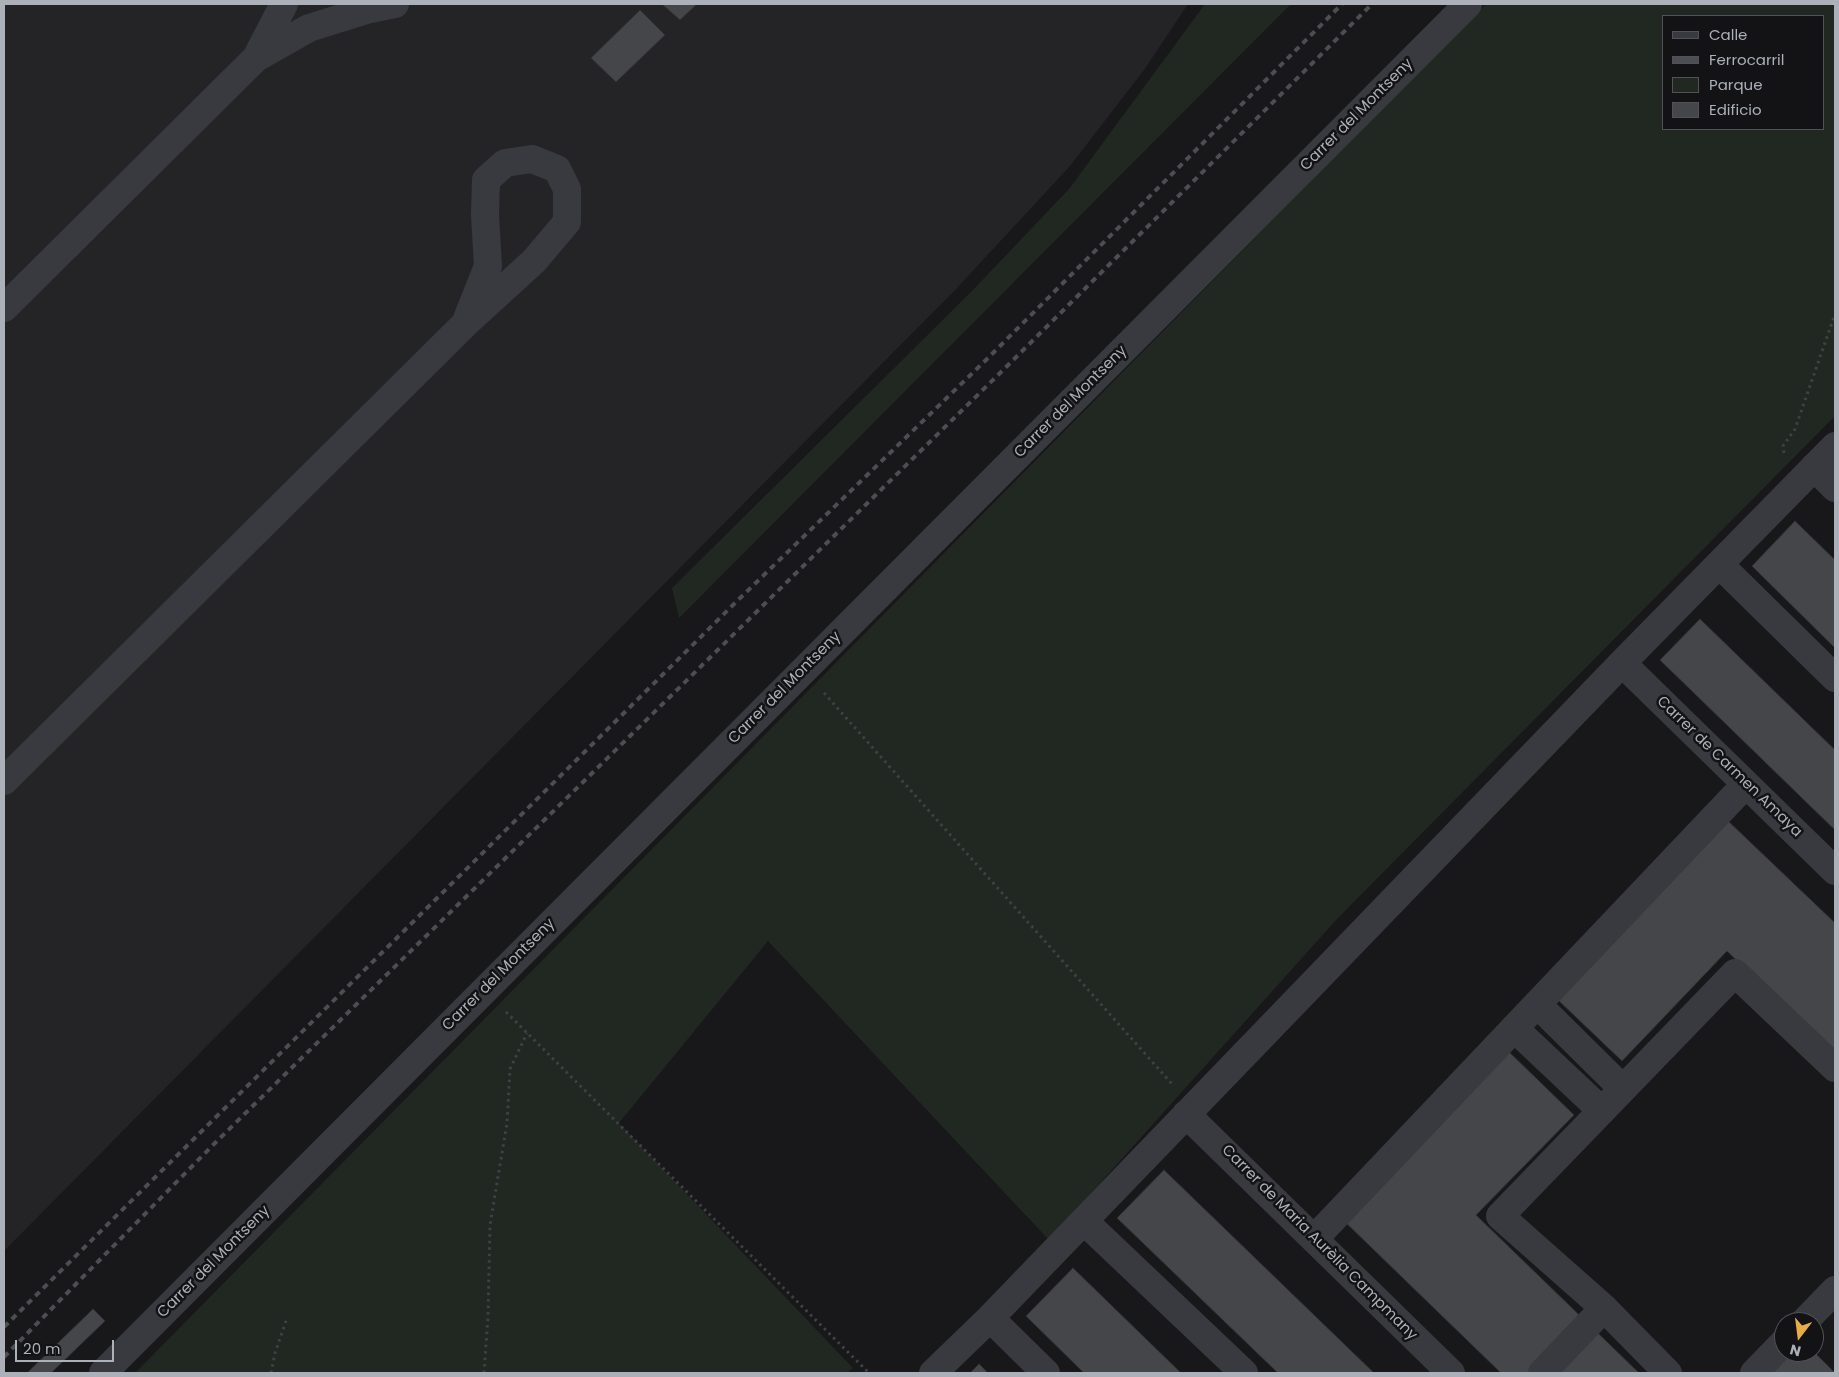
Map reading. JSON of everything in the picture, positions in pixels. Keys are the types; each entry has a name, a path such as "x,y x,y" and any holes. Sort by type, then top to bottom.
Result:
{"street":[{"path":"256,58 284,4"},
{"path":"4,308 256,58 308,28 370,9 395,4"},
{"name":"Carrer del Montseny","path":"103,1373 1468,4"},
{"path":"4,781 465,324 534,261 567,222 567,189 557,169 532,159 505,163 486,180 484,215 488,266 465,324"},
{"path":"934,1373 990,1318 1622,663 1835,446"},
{"path":"1814,468 1835,488"},
{"path":"1719,564 1835,678"},
{"name":"Carrer de Carmen Amaya","path":"1622,663 1835,871"},
{"path":"1314,1238 1746,784"},
{"path":"1668,1373 1604,1308 1500,1216 1735,973 1835,1068"},
{"path":"1537,1004 1623,1089"},
{"path":"1514,1028 1602,1111"},
{"name":"Carrer de Maria Aurèlia Campmany","path":"1190,1110 1314,1238 1451,1373"},
{"path":"1084,1221 1244,1373"},
{"path":"1817,1312 1832,1300"},
{"path":"1542,1373 1604,1308"},
{"path":"990,1318 1046,1373"},
{"path":"1754,1373 1774,1352"}],"path":[{"path":"1787,495 1783,446 1795,428 1835,314"},
{"path":"804,670 1190,1110"},
{"path":"484,991 869,1373"},
{"path":"484,1373 488,1317 490,1225 507,1122 510,1069 527,1033"},
{"path":"272,1373 275,1353 287,1318"}],"shaded area":[{"path":"4,4 1188,4 1144,70 1070,166 956,289 4,1251"}],"green space":[{"path":"1205,4 1291,4 679,618 672,588 971,292 1069,189"},
{"path":"1486,4 1835,4 1835,416 1337,919 1049,1240 768,941 619,1123 853,1368 847,1373 135,1373"}],"building":[{"path":"662,4 697,4 680,20"},
{"path":"640,10 665,35 616,82 591,58"},
{"path":"1795,521 1835,560 1835,648 1752,566"},
{"path":"1700,619 1835,750 1835,830 1660,660"},
{"path":"1727,820 1835,923 1835,1055 1727,951 1622,1061 1556,998"},
{"path":"1505,1048 1574,1115 1476,1215 1639,1373 1501,1373 1340,1217"},
{"path":"1164,1170 1374,1373 1278,1373 1117,1218"},
{"path":"1073,1268 1181,1373 1084,1373 1026,1316"},
{"path":"93,1309 105,1321 51,1373 27,1373"},
{"path":"1774,1362 1824,1362 1835,1373 1764,1373"},
{"path":"979,1364 988,1373 970,1373"}],"railway":[{"path":"4,1327 735,603 988,358 1342,4"},
{"path":"4,1357 214,1144 998,375 1372,4"}]}
